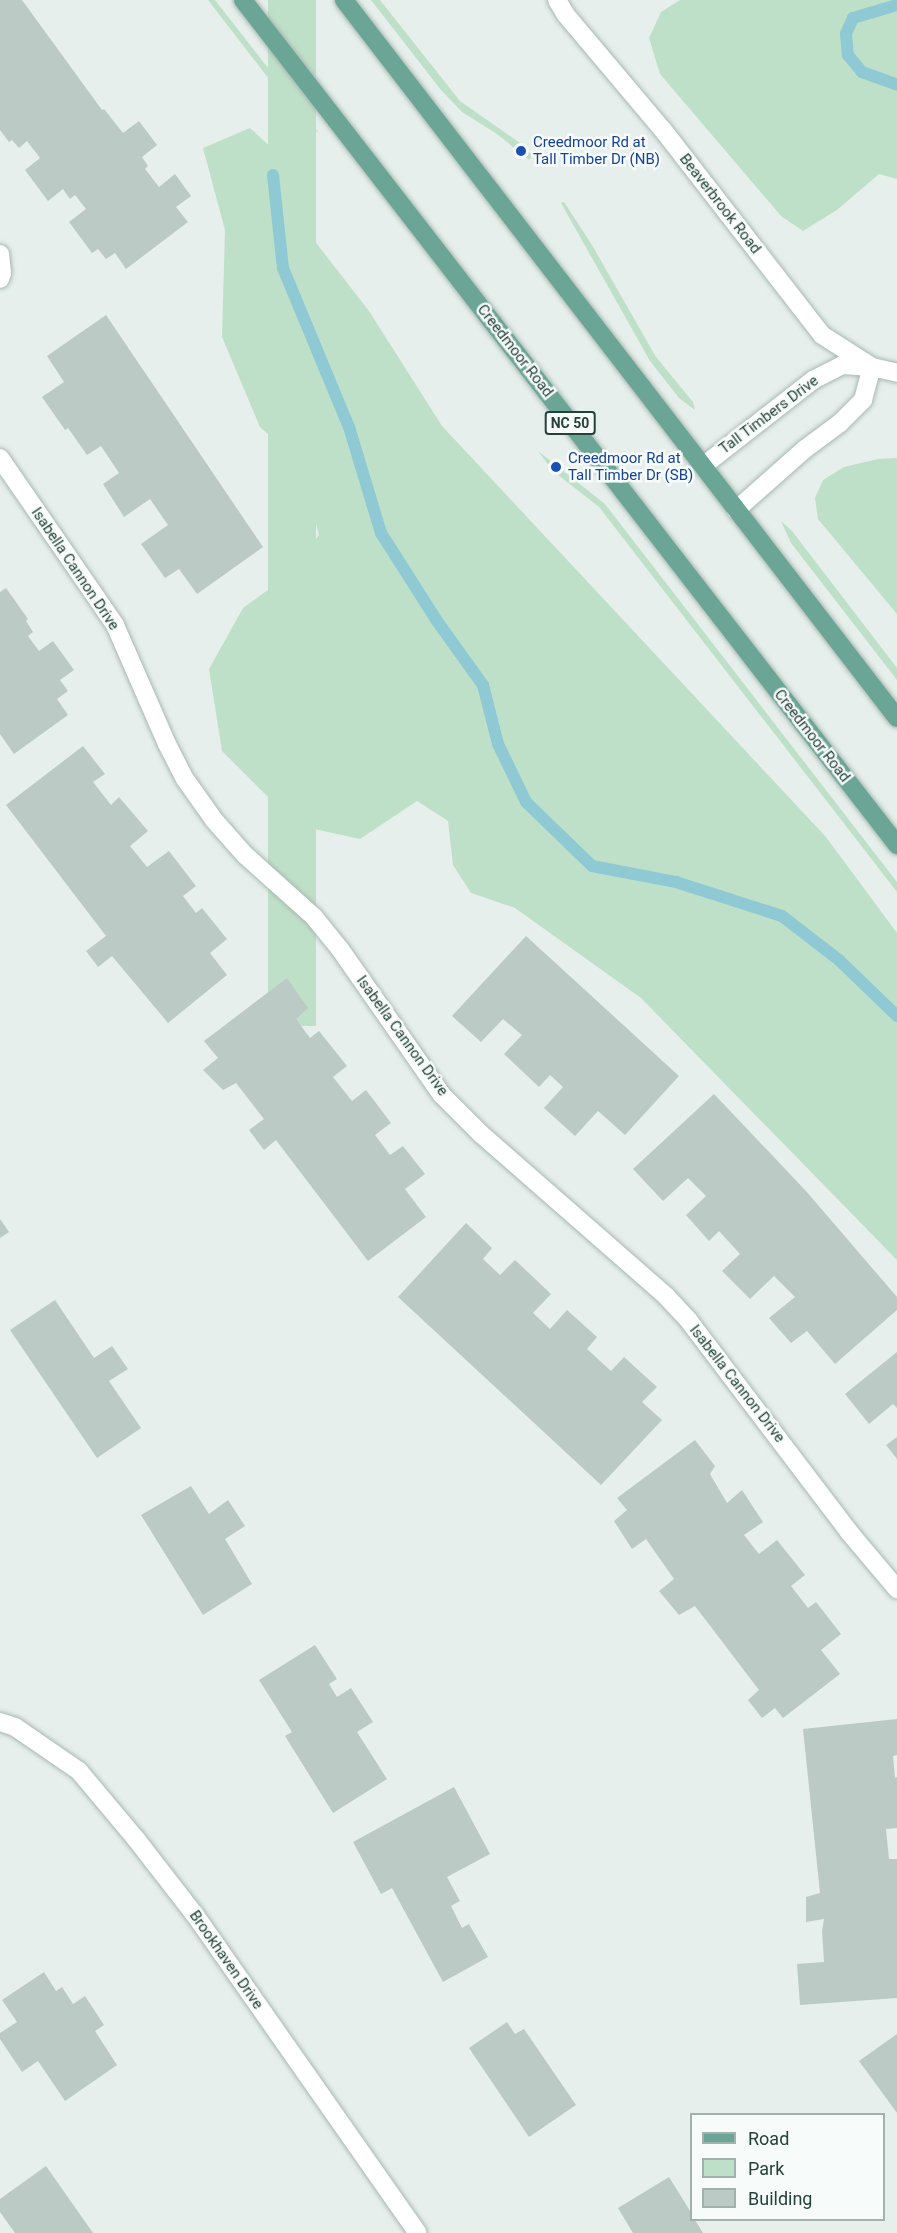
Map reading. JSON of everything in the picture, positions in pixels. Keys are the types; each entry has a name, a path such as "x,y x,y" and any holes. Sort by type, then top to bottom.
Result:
{"main road":[{"name":"Creedmoor Road","path":"243,0 897,845"},
{"path":"344,0 897,718"}],"street":[{"name":"Beaverbrook Road","path":"557,0 566,15 663,130 822,335 872,367"},
{"path":"0,254 2,273 0,279"},
{"name":"Tall Timbers Drive","path":"703,466 813,380 842,365 872,367 897,374"},
{"path":"736,510 805,449 840,423 863,400 872,367"},
{"name":"Isabella Cannon Drive","path":"0,458 115,625 166,744 185,779 214,820 245,855 314,917 340,949 442,1095 481,1134 666,1296 689,1321 849,1532 897,1589"},
{"name":"Brookhaven Drive","path":"0,1722 15,1727 79,1770 136,1839 195,1915 418,2233"}],"green space":[{"path":"208,0 215,0 319,133 303,123"},
{"path":"268,0 316,0 316,1026 268,1026"},
{"path":"371,0 380,0 460,101 523,145 532,156 529,160 497,134 462,112 441,90"},
{"path":"680,0 897,0 897,179 879,174 837,210 803,231 781,216 660,74 649,38 661,12"},
{"path":"250,128 299,173 310,235 369,311 442,426 826,837 897,933 897,1260 641,998 515,908 471,893 453,865 448,821 417,801 360,839 296,825 222,751 209,669 243,608 290,574 319,535 299,462 260,427 222,337 225,230 203,148"},
{"path":"564,202 592,245 656,357 693,402 695,410 679,398 650,361 561,203"},
{"path":"538,451 605,504 897,882 897,892 599,507 553,471"},
{"path":"897,458 897,614 818,519 815,498 823,480 844,467 878,459"},
{"path":"781,521 792,531 897,668 897,680 791,543"}],"building":[{"path":"0,0 22,0 102,110 104,109 123,133 139,121 157,145 142,157 148,166 145,169 159,187 175,174 191,196 176,207 188,222 126,269 115,253 106,259 98,249 92,253 69,222 86,209 75,195 70,199 63,189 48,201 25,170 40,158 27,141 19,148 12,140 9,142 0,130"},
{"path":"106,315 263,547 197,594 179,569 165,578 141,544 168,525 150,499 124,517 103,484 119,473 101,446 87,455 68,428 65,430 42,397 64,382 47,356"},
{"path":"6,588 28,619 26,621 33,632 28,636 39,651 53,641 74,670 60,680 68,691 57,699 68,715 14,754 0,734 0,592"},
{"path":"83,746 105,774 93,782 111,805 119,797 148,831 130,846 147,867 169,851 196,886 183,896 196,913 202,908 227,939 210,953 227,975 168,1023 112,956 98,967 86,951 106,936 6,805"},
{"path":"526,936 679,1076 625,1135 598,1111 575,1136 544,1108 563,1087 550,1075 539,1087 504,1054 522,1035 503,1019 481,1042 452,1016"},
{"path":"287,978 308,1008 296,1019 310,1038 319,1031 347,1066 333,1077 352,1101 366,1090 391,1123 375,1135 390,1155 403,1146 425,1174 405,1189 426,1217 368,1261 276,1140 264,1150 249,1130 264,1119 236,1083 223,1090 203,1070 218,1058 204,1041"},
{"path":"714,1094 806,1191 897,1297 897,1310 835,1364 807,1331 791,1343 769,1318 795,1297 774,1276 750,1299 722,1271 740,1254 719,1231 709,1241 686,1215 706,1196 688,1178 663,1201 633,1169"},
{"path":"0,1219 9,1232 0,1238"},
{"path":"466,1223 492,1248 483,1259 500,1275 515,1260 551,1294 533,1313 550,1329 567,1310 597,1337 587,1349 611,1371 624,1357 657,1387 642,1402 662,1420 601,1485 398,1297"},
{"path":"55,1300 94,1358 112,1346 128,1369 109,1381 141,1428 97,1458 10,1330"},
{"path":"897,1352 897,1408 893,1404 869,1424 845,1394"},
{"path":"897,1437 897,1459 886,1445"},
{"path":"695,1440 715,1466 710,1474 727,1503 742,1490 763,1522 744,1535 759,1554 777,1540 805,1575 791,1586 808,1608 816,1602 841,1634 821,1650 840,1674 783,1718 775,1708 762,1718 748,1700 759,1690 695,1606 679,1615 659,1591 674,1579 646,1539 632,1549 614,1521 627,1510 617,1498"},
{"path":"191,1486 209,1514 228,1500 245,1526 225,1539 252,1584 203,1615 141,1515"},
{"path":"315,1645 337,1679 329,1684 337,1697 351,1688 373,1722 357,1732 387,1779 333,1813 285,1736 292,1732 259,1680"},
{"path":"897,1719 897,1755 893,1756 895,1778 897,1777 897,1828 886,1829 889,1859 897,1859 897,1998 800,2005 797,1964 824,1962 822,1931 824,1919 806,1922 806,1897 820,1893 803,1729"},
{"path":"454,1787 490,1854 447,1877 460,1901 451,1906 462,1928 469,1924 488,1957 443,1982 392,1888 381,1894 353,1842"},
{"path":"44,1972 56,1991 62,1987 73,2004 85,1996 104,2025 95,2031 117,2065 65,2101 38,2061 22,2072 0,2039 0,2033 17,2022 2,2000"},
{"path":"507,2022 515,2034 524,2029 576,2105 529,2137 469,2048"},
{"path":"897,2034 897,2113 859,2061"},
{"path":"46,2166 93,2233 15,2233 0,2212 0,2199"},
{"path":"669,2177 690,2211 690,2221 696,2221 703,2233 633,2233 618,2208"}],"waterway":[{"path":"897,5 853,18 846,34 848,55 862,72 897,85"},
{"path":"273,175 283,268 349,427 381,533 437,621 483,685 498,744 526,802 592,866 676,882 782,916 839,960 897,1016"}],"place":[{"name":"Creedmoor Rd at Tall Timber Dr (NB)","path":"521,151"},
{"name":"Creedmoor Rd at Tall Timber Dr (SB)","path":"556,467"}]}
